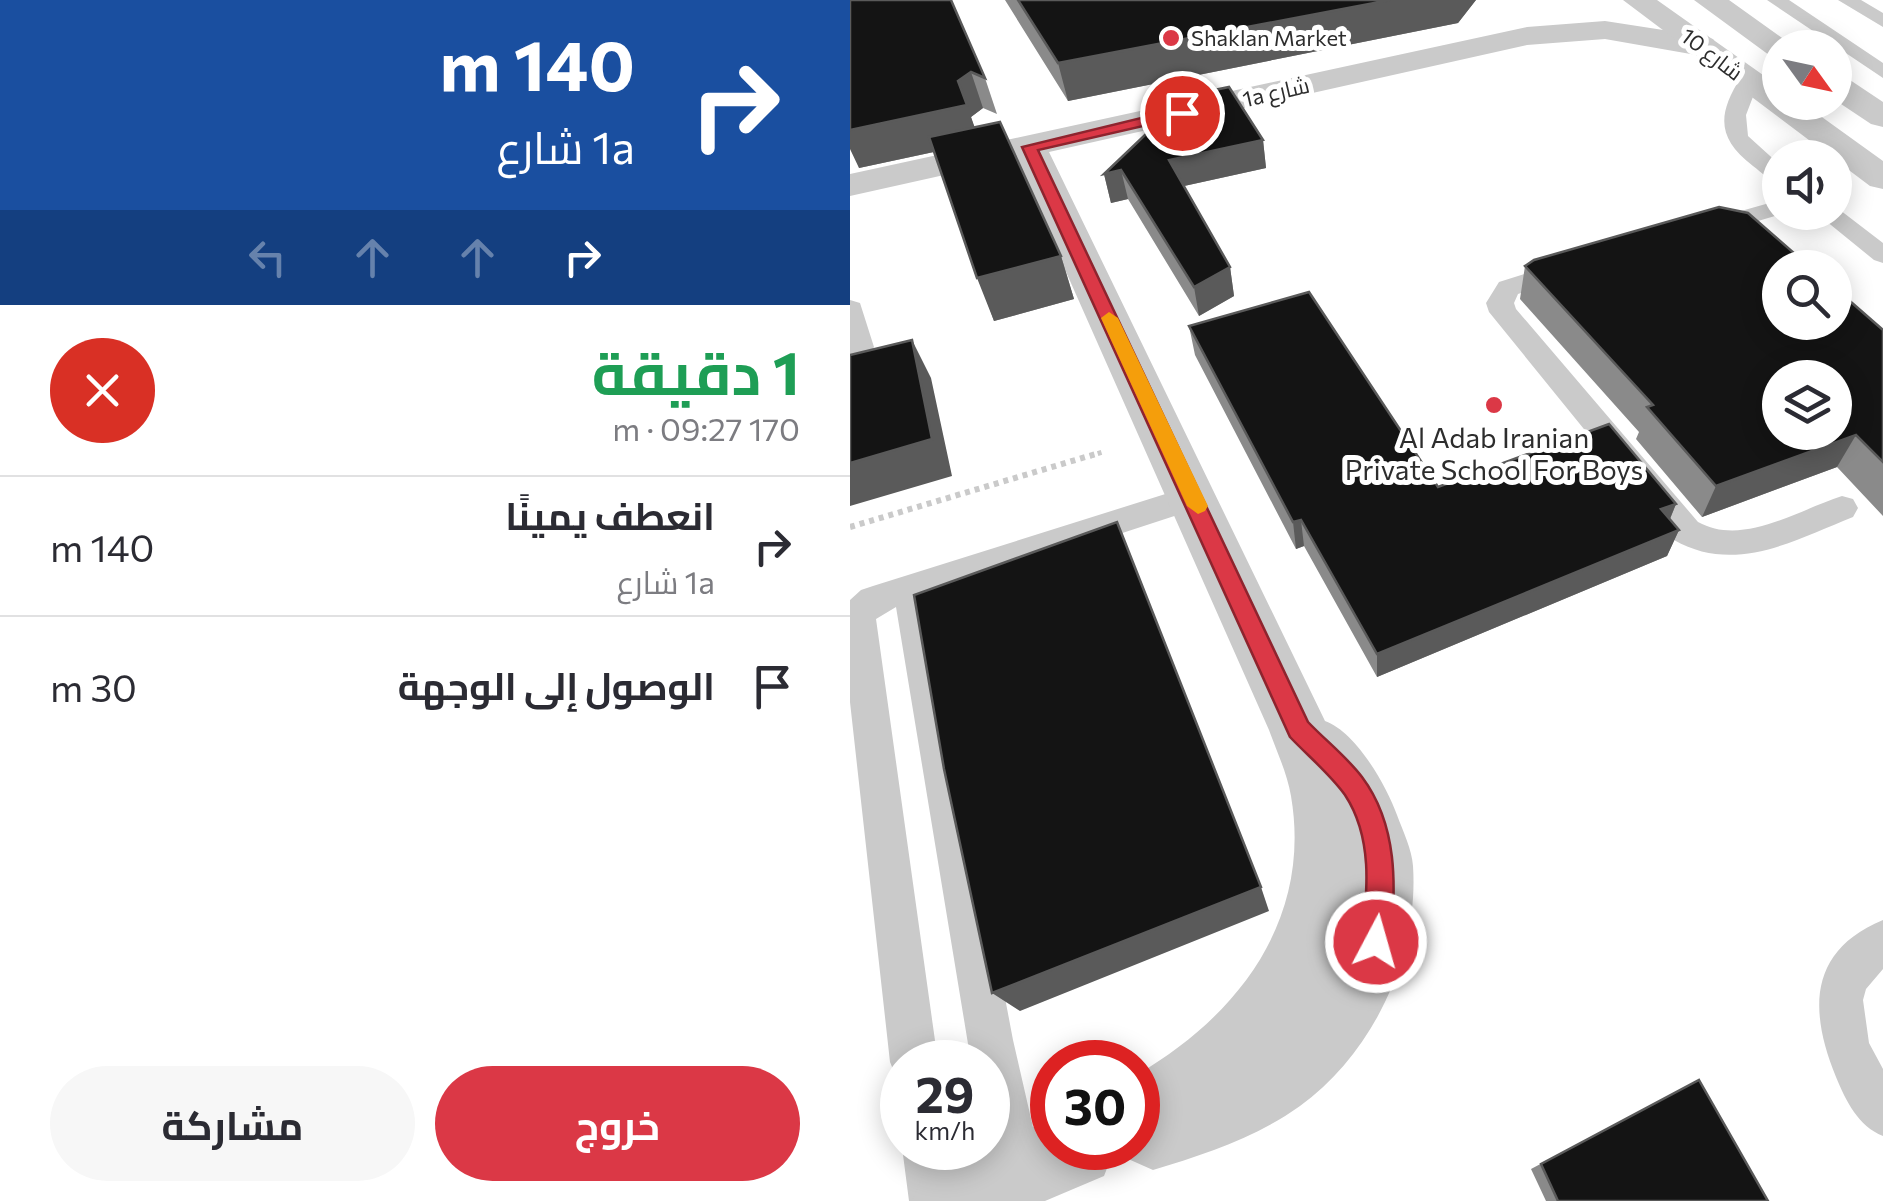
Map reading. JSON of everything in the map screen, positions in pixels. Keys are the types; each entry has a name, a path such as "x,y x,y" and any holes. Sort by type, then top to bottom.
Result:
{"street":[{"path":"1527,36 1544,11 1544,0"},
{"name":"1a شارع","path":"1527,36 1578,16 1595,0"},
{"name":"شارع 10","path":"1638,0 1883,178"},
{"name":"شارع 10","path":"1710,0 1762,36"},
{"name":"1a شارع","path":"850,186 994,147 1527,36 1605,30 1702,46"},
{"path":"1852,96 1883,117"},
{"path":"994,147 1194,497 1299,730 1323,797 1327,850 1319,918 1261,1021 1224,1060 1160,1104"},
{"path":"1160,1130 1244,1100 1290,1068 1329,1028 1362,981 1376,942 1383,876 1372,831 1354,786 1299,730"}],"lane":[{"path":"1776,0 1883,72"},
{"path":"1847,0 1883,21"},
{"path":"1748,82 1734,112 1732,128 1762,162"},
{"path":"1670,238 1762,211"},
{"path":"1850,230 1883,256"},
{"path":"1594,261 1518,283 1502,295 1500,303 1686,530 1706,544 1730,546 1842,508"},
{"path":"850,309 860,346"},
{"path":"911,1040 857,622 864,606 1194,497"},
{"path":"910,588 1016,1173"},
{"path":"1883,942 1866,952 1847,975 1839,1005 1843,1042 1860,1079 1883,1112"},
{"path":"930,1170 935,1201"}],"path":[{"path":"850,527 1103,452"}],"building":[{"path":"850,0 951,0 985,78 971,72 958,81 967,105 850,130"},
{"path":"1018,0 1390,0 1058,63"},
{"path":"1229,87 1263,140 1169,160 1230,267 1194,287 1121,170 1104,174 1186,96"},
{"path":"1000,122 1061,256 977,278 929,137"},
{"path":"1719,207 1748,213 1762,225 1762,230 1767,230 1790,250 1762,250 1762,340 1852,340 1852,303 1883,330 1883,462 1856,435 1852,436 1852,360 1762,360 1762,450 1815,450 1716,486 1647,407 1653,405 1525,266 1534,260"},
{"path":"1309,292 1438,487 1609,424 1676,504 1661,509 1679,530 1377,654 1301,520 1293,522 1189,326"},
{"path":"912,340 932,439 850,463 850,355"},
{"path":"1117,522 1261,887 992,993 944,769 914,595"},
{"path":"1699,1080 1768,1201 1558,1201 1541,1164"}],"slow traffic":[{"path":"1109,318 1198,506"}],"place":[{"name":"Shaklan Market","path":"1171,38"},
{"name":"Al Adab Iranian Private School For Boys","path":"1494,405"}],"route":[{"path":"1182,113 1029,147 1299,730 1354,786 1369,816 1383,876 1376,942"}]}
